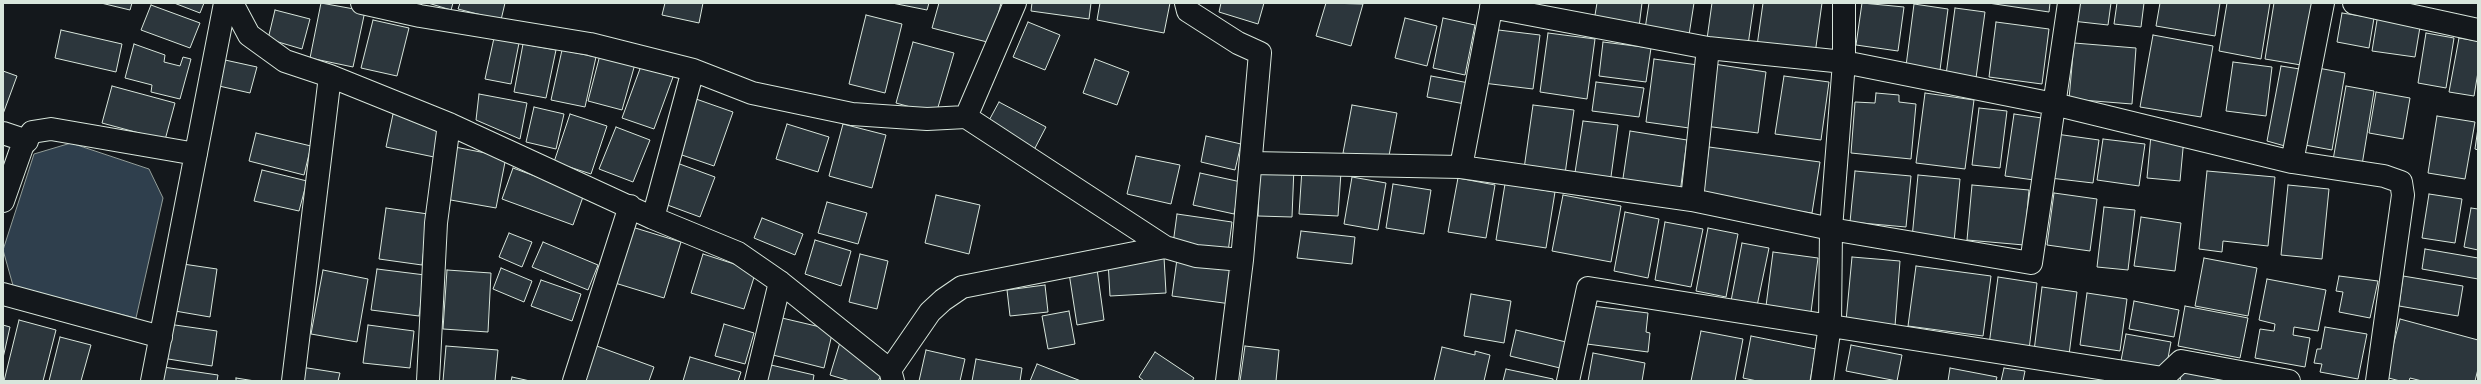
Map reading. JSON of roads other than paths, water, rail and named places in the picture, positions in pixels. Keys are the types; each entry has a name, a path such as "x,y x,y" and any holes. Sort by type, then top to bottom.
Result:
{"street":[{"path":"152,381 225,3"},
{"path":"232,3 249,35 285,61 330,76 449,124 630,206 653,218 738,253 780,282 891,375 930,312 943,300 962,287 1165,248"},
{"path":"362,3 420,16 590,44 693,70 752,93 852,114 928,119 966,117 1165,248 1196,256 1242,260"},
{"path":"966,117 1015,3"},
{"path":"1822,381 1830,325 1831,229 1844,62 1844,3"},
{"path":"1251,162 1461,167 1692,200 1831,229 2031,263 2069,3"},
{"path":"2292,162 2323,3"},
{"path":"2354,3 2478,30"},
{"path":"1461,167 1491,5 1708,48 1844,62 2054,104 2292,162 2384,176 2401,182 2404,195 2378,381"},
{"path":"1188,6 1238,43 1260,53 1242,260 1227,381"},
{"path":"1692,200 1708,48"},
{"path":"653,218 693,70"},
{"path":"293,381 330,76"},
{"path":"428,381 436,223 449,124"},
{"path":"3,201 22,147 32,132 51,128 196,154"},
{"path":"3,133 26,141"},
{"path":"574,381 630,206"},
{"path":"756,381 780,282"},
{"path":"1568,381 1588,288 1830,325 2163,379 2181,361 2289,381"},
{"path":"3,294 161,337"}],"water":[{"path":"71,143 149,169 163,198 136,318 14,289 3,250 34,154"}]}
